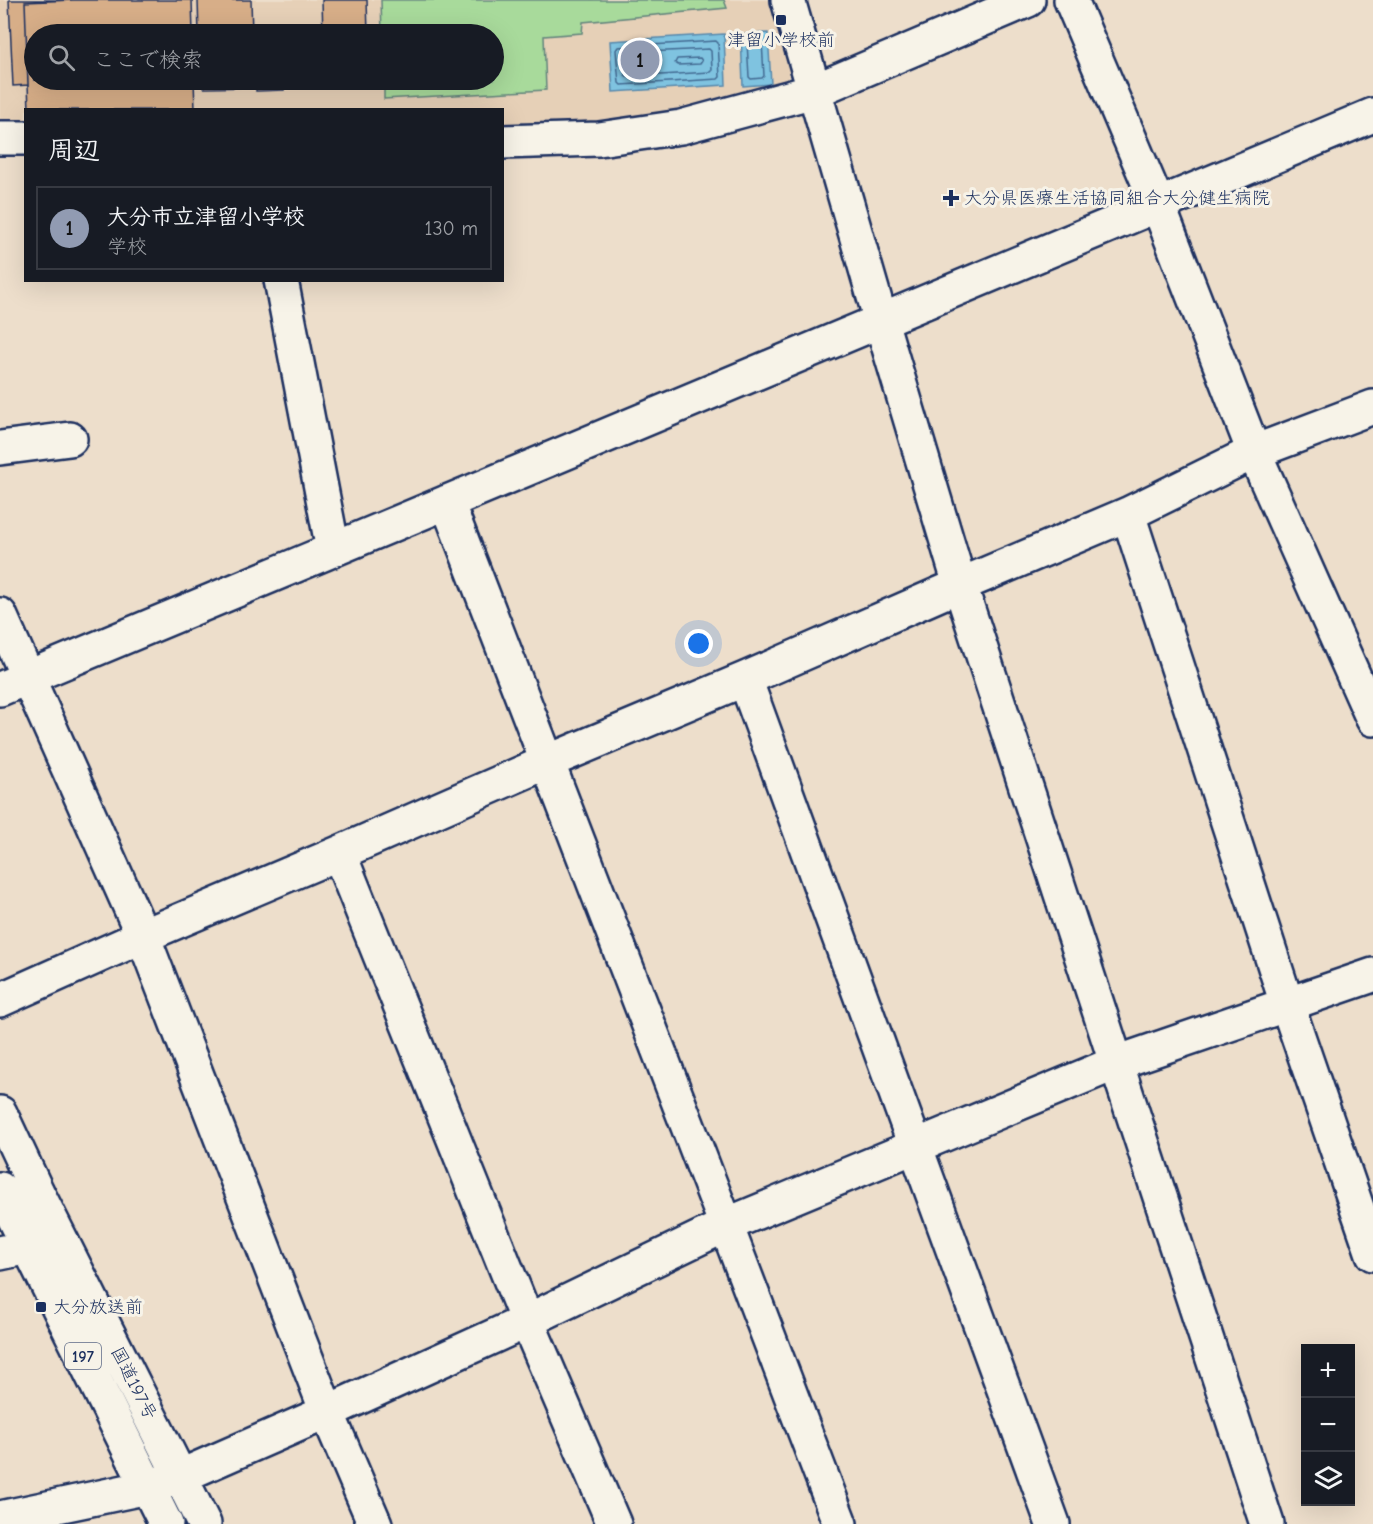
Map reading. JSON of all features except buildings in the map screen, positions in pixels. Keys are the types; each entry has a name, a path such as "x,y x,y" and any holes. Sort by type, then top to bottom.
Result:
{"main road":[{"path":"788,0 960,585 1267,1524"},
{"path":"504,142 599,139 681,127 814,91 1028,0"},
{"path":"1071,0 1158,205 1254,452 1373,719"},
{"path":"14,684 1373,115"},
{"path":"0,138 24,138"},
{"path":"281,282 333,550"},
{"path":"0,1000 142,936 547,762 745,680 1128,514 1254,452 1373,407"},
{"path":"0,448 70,439"},
{"path":"447,502 840,1524"},
{"path":"1128,514 1287,1004 1373,1254"},
{"path":"0,615 14,684 142,936 327,1412 375,1524"},
{"path":"745,680 1053,1524"},
{"path":"339,853 527,1321 614,1524"},
{"path":"0,1518 148,1487 181,1476 527,1321 726,1225 1116,1063 1373,975"},
{"name":"国道197号","path":"0,1113 37,1192 204,1524"},
{"name":"国道197号","path":"0,1189 14,1250 148,1487 166,1524"}],"shaded area":[{"path":"0,0 769,0 790,75 782,88 704,110 601,126 504,130 504,108 24,108 24,125 0,123"}],"green space":[{"path":"381,0 724,0 727,8 583,22 582,33 544,36 546,90 384,99 384,90 504,90 504,24 382,24"}],"water":[{"path":"768,33 771,84 743,86 741,34"},
{"path":"724,34 726,85 613,92 610,41"}],"place":[{"name":"津留小学校前","path":"781,20"},
{"name":"大分市立津留小学校","path":"640,60"},
{"name":"大分県医療生活協同組合大分健生病院","path":"951,198"},
{"name":"大分放送前","path":"41,1307"}]}
